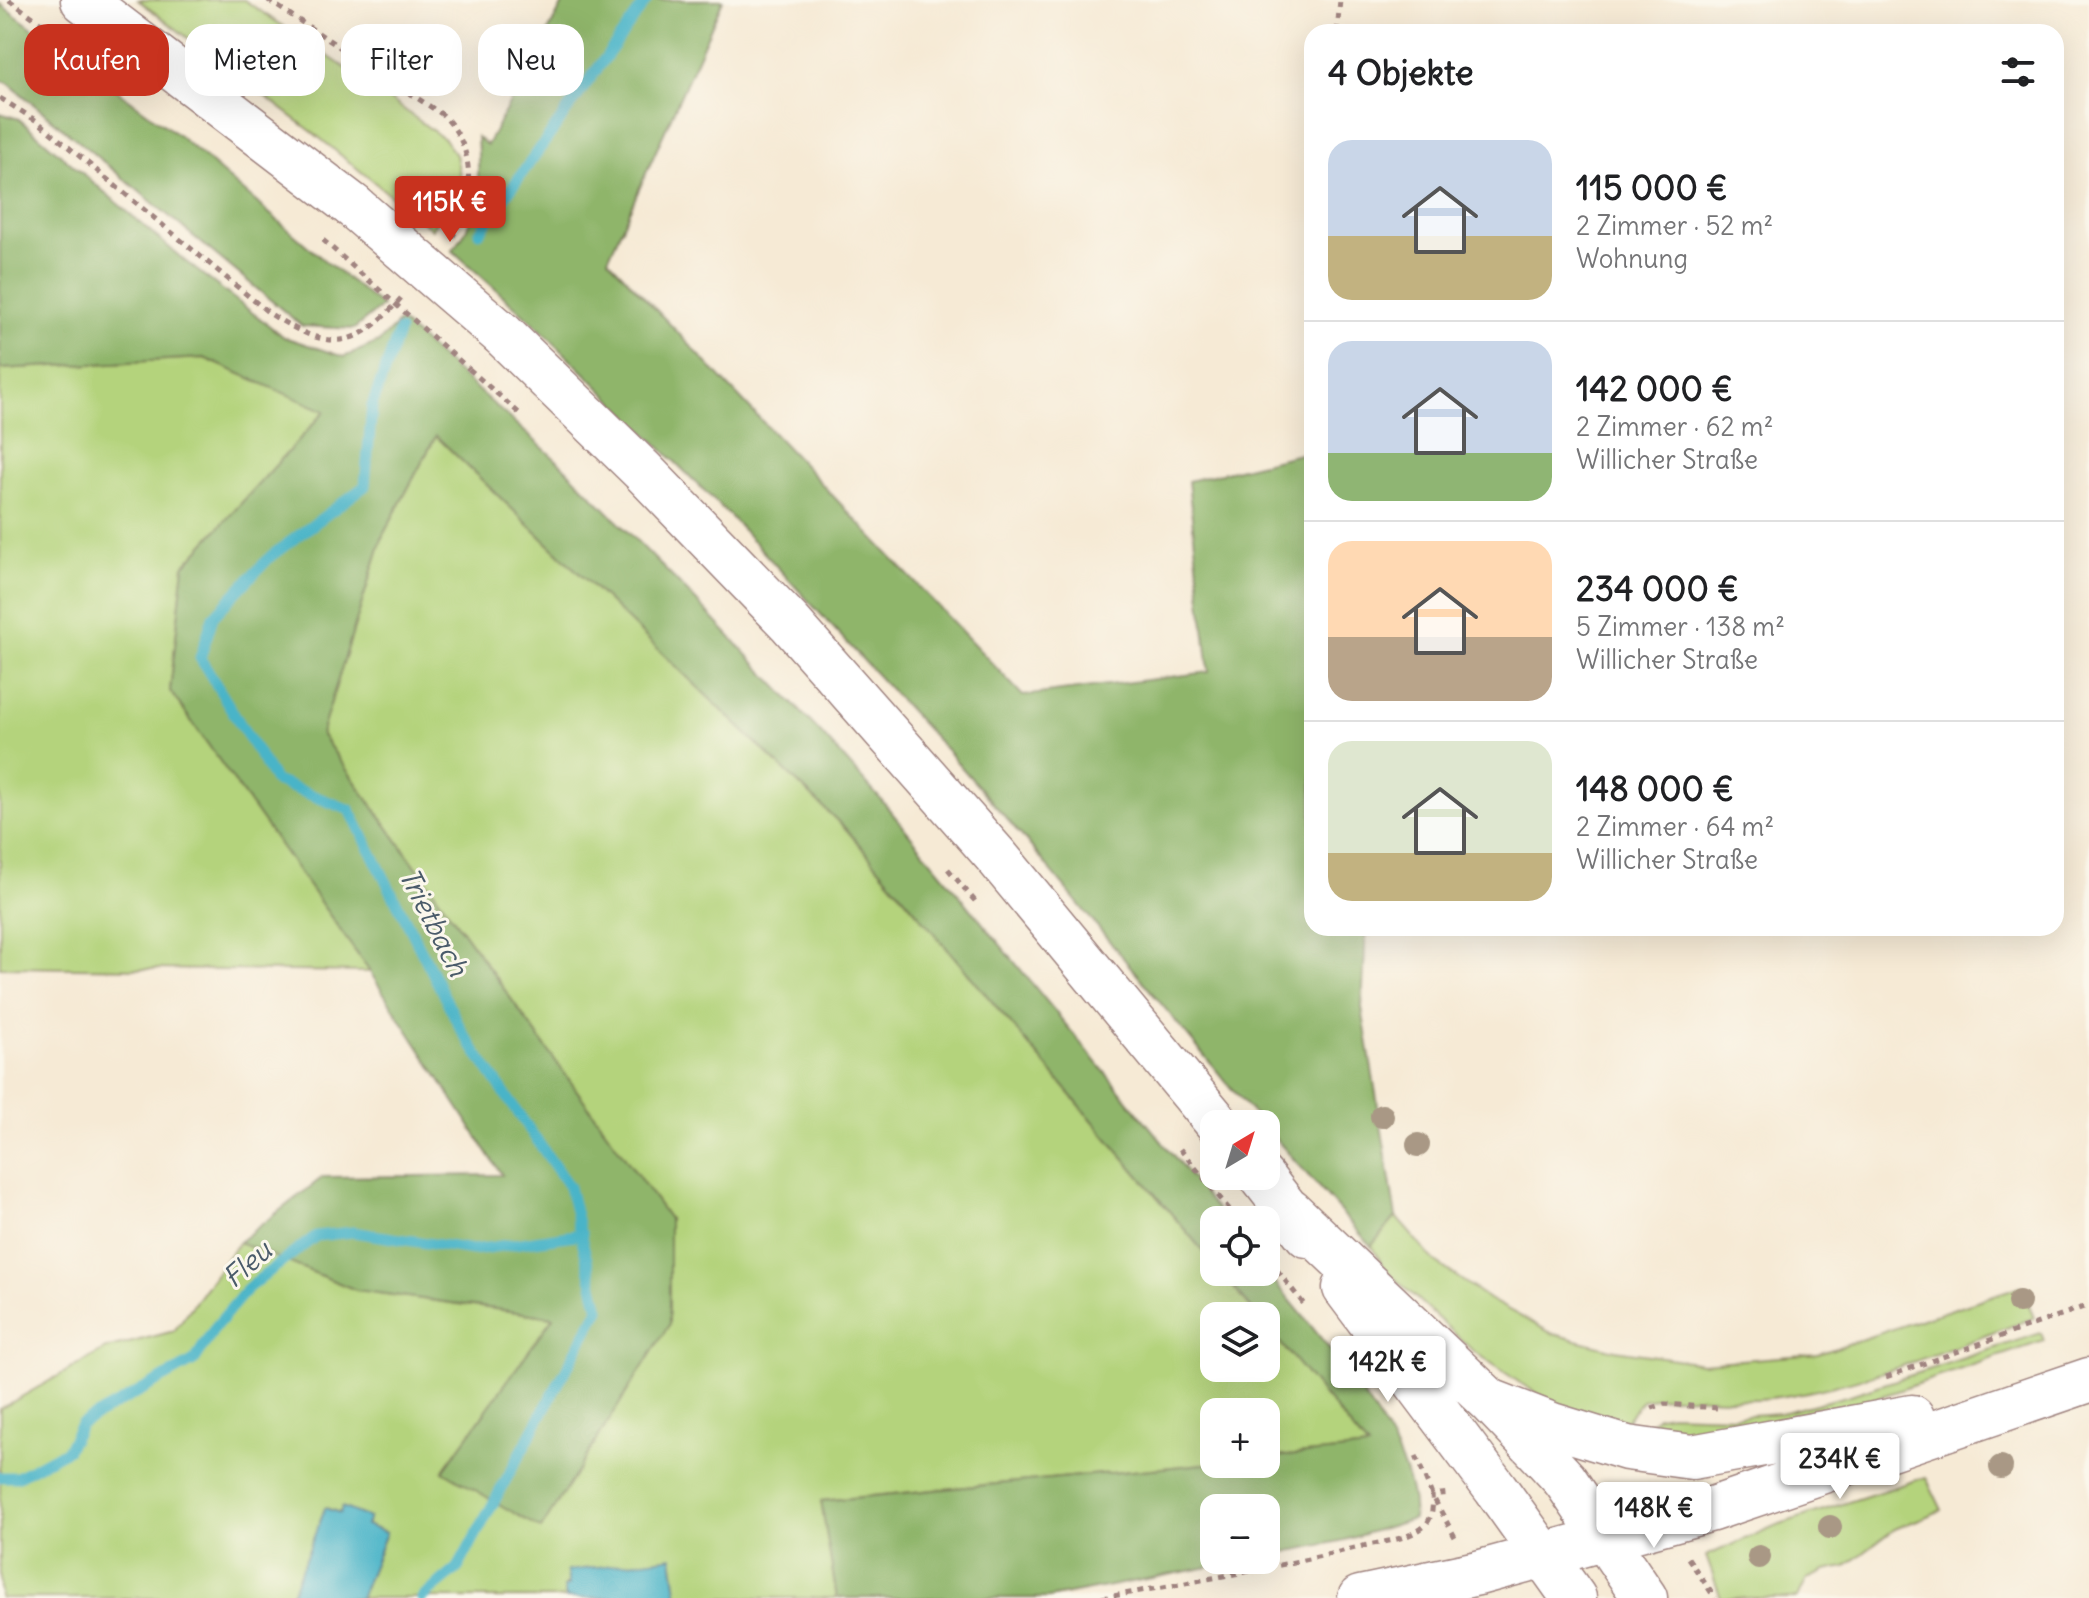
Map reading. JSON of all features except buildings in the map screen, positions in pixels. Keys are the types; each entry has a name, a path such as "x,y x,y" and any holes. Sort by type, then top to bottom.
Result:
{"main road":[{"path":"83,0 353,206 502,334 643,471 790,623 997,857 1206,1110"},
{"path":"1273,1190 1574,1598"},
{"path":"1290,1211 1490,1401 1565,1480 1645,1598"},
{"path":"1490,1401 1552,1425 1627,1448 1692,1457 2070,1386"},
{"path":"1360,1598 1543,1556 1712,1509 2070,1386"}],"path":[{"path":"1338,24 1340,0"},
{"path":"323,240 520,414"},
{"path":"940,861 980,906"},
{"path":"1177,1145 1227,1206"},
{"path":"1102,1598 1322,1557 1405,1536 1420,1529 1429,1519 1432,1495 1496,1489"}],"green space":[{"path":"138,0 244,0 280,24 185,24 185,36"},
{"path":"565,0 723,0 608,259 1023,696 1209,672 1188,481 1304,453 1304,936 1366,936 1362,1008 1396,1217 1371,1246 1280,1144 1280,1110 1250,1110 1028,843 730,516 540,329 452,250 473,211 478,181 477,137 487,145 513,96 584,96 584,24 552,24"},
{"path":"0,4 27,24 24,24 24,96 125,96 179,136 382,306 354,329 302,326 8,83 0,80"},
{"path":"325,54 341,65 341,96 386,96 444,139 456,155 460,175 432,229 265,96 325,96"},
{"path":"0,113 19,119 185,261 284,337 344,357 379,342 400,321 561,464 707,612 883,802 1214,1206 1200,1206 1200,1247 847,830 436,436 383,535 321,734 669,1219 669,1325 541,1529 443,1471 553,1317 356,1290 239,1242 323,1177 502,1175 370,972 170,691 184,566 325,411 204,358 0,369"},
{"path":"204,358 326,411 184,566 170,691 370,972 0,967 0,369"},
{"path":"436,436 847,830 1200,1247 1200,1286 1232,1286 1246,1302 1200,1302 1200,1382 1280,1382 1280,1343 1369,1448 1280,1457 1280,1398 1200,1398 1200,1464 821,1501 837,1598 678,1598 672,1558 568,1572 569,1582 564,1587 566,1598 360,1598 386,1533 366,1525 368,1518 326,1508 290,1598 0,1598 0,1409 106,1349 174,1331 239,1242 356,1290 554,1317 443,1471 669,1219 321,734 383,535"},
{"path":"1396,1217 1434,1261 1492,1301 1553,1334 1615,1350 1702,1363 1818,1354 2021,1286 2034,1318 1904,1365 1803,1393 1754,1399 1674,1397 1642,1400 1620,1429 1578,1418 1520,1383 1471,1349 1388,1272 1371,1246"},
{"path":"1232,1286 1278,1286 1334,1355 1382,1424 1400,1458 1411,1490 1413,1519 1345,1540 1280,1553 1280,1494 1200,1494 1200,1569 1048,1598 837,1598 821,1501 1200,1464 1200,1478 1280,1478 1280,1457 1368,1448 1280,1343 1280,1302 1246,1302"},
{"path":"2041,1333 2044,1341 1826,1415 1703,1436 1648,1432 1649,1424 1657,1416 1669,1414 1734,1416 1781,1413 1850,1395"},
{"path":"1926,1477 1942,1510 1895,1529 1845,1567 1807,1579 1798,1598 1721,1598 1706,1556 1777,1525"}],"water":[{"path":"342,1507 369,1518 366,1525 386,1533 360,1598 290,1598 325,1508 340,1513"},
{"path":"672,1557 678,1598 566,1598 564,1587 569,1586 567,1571"}],"waterway":[{"name":"Trietbach","path":"479,233 647,0"},
{"name":"Trietbach","path":"399,331 372,406 365,486 271,556 213,617 200,658 275,781 350,810 463,1033 569,1187 599,1309 458,1568 422,1598"},
{"name":"Fleu","path":"0,1477 17,1477 67,1450 81,1424 194,1361 216,1326 249,1287 316,1236 353,1232 473,1250 582,1234"}]}
